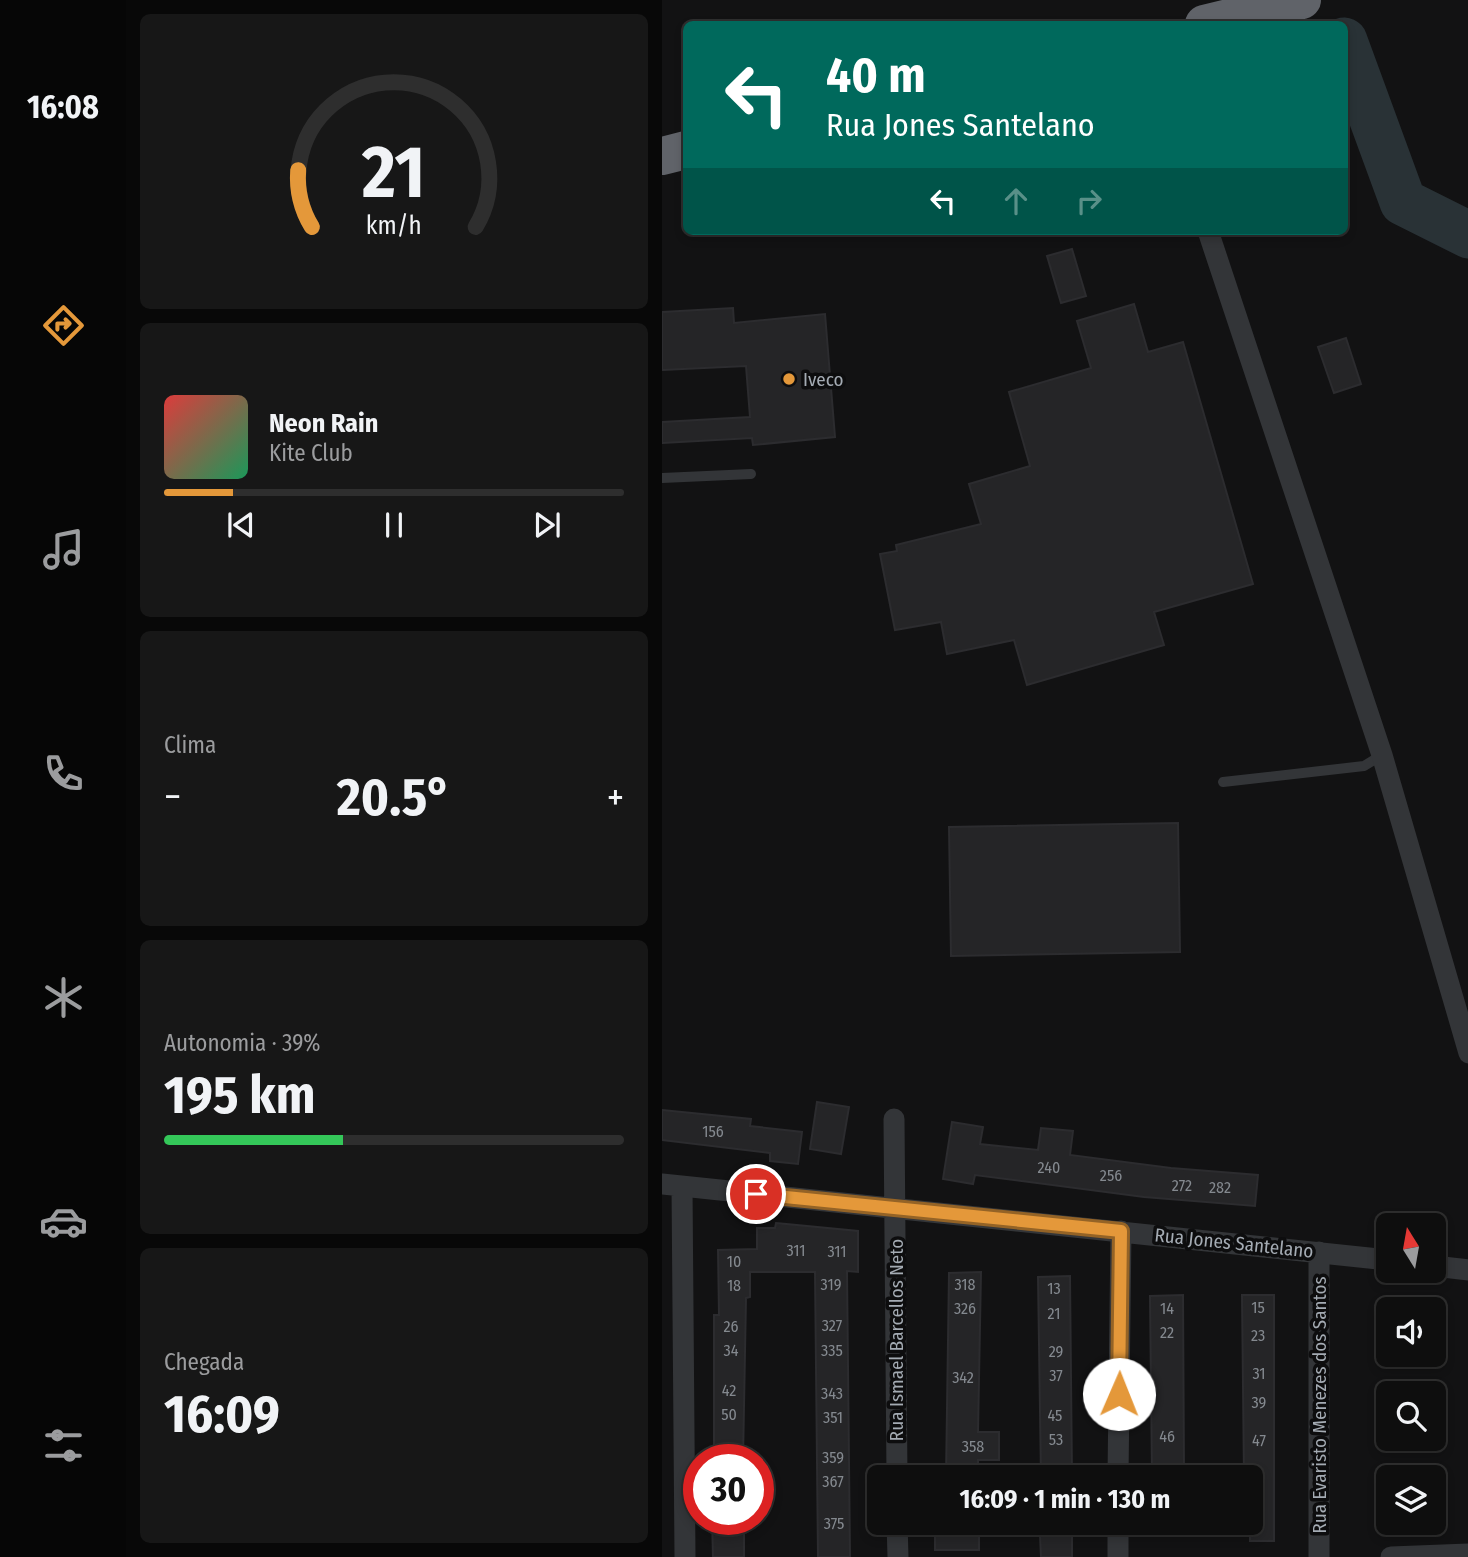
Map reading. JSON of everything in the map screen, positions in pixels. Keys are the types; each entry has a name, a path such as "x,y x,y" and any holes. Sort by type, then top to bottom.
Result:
{"highway":[{"path":"1216,21 1302,0"},
{"path":"662,156 683,151"}],"street":[{"path":"1209,235 1382,755 1469,1054"},
{"name":"Rua Ismael Barcellos Neto","path":"894,1119 897,1465"},
{"path":"672,1185 685,1557"},
{"name":"Rua Jones Santelano","path":"672,1185 1376,1259"},
{"path":"1118,1465 1121,1231"},
{"name":"Rua Evaristo Menezes dos Santos","path":"1319,1252 1319,1557"},
{"path":"1446,1267 1469,1270"},
{"path":"897,1535 898,1557"},
{"path":"1118,1535 1118,1557"},
{"path":"1391,1557 1469,1554"}],"lane":[{"path":"662,478 751,474"},
{"path":"1223,782 1364,766 1382,755"}],"building":[{"path":"1072,249 1086,296 1061,303 1047,256"},
{"path":"1134,304 1148,352 1183,342 1253,584 1154,612 1164,645 1027,685 1014,640 947,654 941,622 895,630 880,554 897,551 896,545 981,524 969,484 1030,466 1009,392 1091,368 1077,321"},
{"name":"Iveco","path":"733,308 734,323 825,314 835,437 753,445 752,438 662,443 662,422 750,417 746,366 662,370 662,312"},
{"path":"1346,338 1361,384 1334,393 1318,347"},
{"path":"1178,823 1180,952 951,956 949,827"},
{"path":"817,1102 849,1107 841,1154 810,1149"},
{"path":"662,1110 751,1119 750,1126 802,1132 798,1164 770,1161 770,1153 662,1140"},
{"path":"952,1122 983,1127 980,1144 1038,1150 1041,1128 1073,1131 1070,1155 1171,1168 1258,1175 1255,1206 1144,1197 975,1175 973,1184 943,1179"},
{"path":"776,1223 858,1231 858,1272 847,1271 850,1557 818,1557 815,1272 750,1272 750,1297 746,1298 743,1444 714,1444 714,1315 719,1315 718,1250 757,1249 757,1228 775,1228"},
{"path":"981,1272 978,1432 999,1432 999,1460 978,1460 978,1465 946,1465 949,1273"},
{"path":"1070,1276 1072,1465 1041,1465 1038,1277"},
{"path":"1183,1295 1184,1465 1152,1465 1150,1296"},
{"path":"1242,1295 1274,1295 1274,1541 1250,1541 1250,1535 1263,1535 1263,1465 1244,1465"},
{"path":"712,1535 744,1535 744,1557 713,1557"},
{"path":"935,1535 979,1535 979,1550 935,1550"},
{"path":"1040,1535 1072,1535 1072,1557 1041,1557"}],"waterway":[{"path":"1348,52 1403,202 1469,235"}],"place":[{"name":"Iveco","path":"789,379"}],"route":[{"path":"756,1194 1121,1231 1119,1394"}]}
